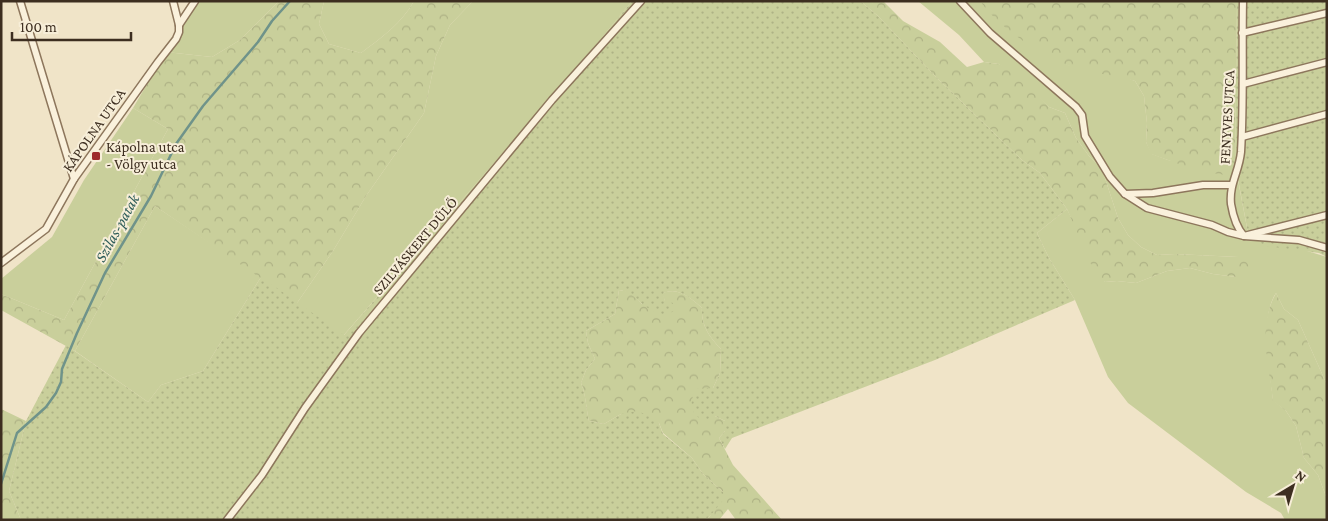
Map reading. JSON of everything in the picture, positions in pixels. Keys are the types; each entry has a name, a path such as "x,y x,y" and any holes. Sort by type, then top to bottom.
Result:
{"street":[{"path":"20,1 74,179"},
{"path":"173,1 179,25"},
{"name":"KÁPOLNA UTCA","path":"1,263 46,229 74,179 176,39 179,25 196,1"},
{"name":"SZILVÁSKERT DŰLŐ","path":"227,520 262,475 305,408 359,332 552,100 641,1"},
{"path":"960,1 990,33 1076,107 1082,115 1085,136 1094,152 1110,177 1125,194 1147,208 1212,225 1228,232 1244,236 1299,240 1327,248"},
{"name":"FENYVES UTCA","path":"1125,194 1153,194 1203,185 1231,185 1240,166 1242,137 1243,1"},
{"path":"1242,33 1327,14"},
{"path":"1243,84 1327,62"},
{"path":"1242,137 1327,114"},
{"path":"1231,185 1231,204 1235,223 1244,236"},
{"path":"1244,236 1327,215"}],"green space":[{"path":"197,1 279,1 240,40 212,57 166,52"},
{"path":"279,1 324,1 319,24 329,44 361,53 397,23 414,1 473,1 450,25 436,56 424,113 366,196 333,251 297,303 155,206 75,351 1,310 1,294 64,320 168,129 133,108 166,52 212,57 240,40"},
{"path":"324,1 414,1 397,23 361,53 329,44 319,24"},
{"path":"473,1 632,1 577,68 343,336 297,303 333,251 366,196 424,113 436,56 450,25"},
{"path":"632,1 860,1 878,16 935,76 1022,160 1040,173 1067,209 1037,233 1049,258 1075,300 935,360 732,438 725,449 719,438 725,431 725,421 715,416 703,421 695,414 691,403 696,389 713,388 720,373 721,349 707,330 703,320 702,308 684,294 668,291 663,293 665,301 673,303 674,310 667,316 650,309 631,295 619,290 615,314 586,331 588,343 595,359 586,370 581,383 589,421 604,424 621,414 637,411 650,416 659,423 663,434 692,458 703,474 723,492 724,499 705,520 21,520 9,491 26,421 66,345 148,402 161,385 203,371 261,277 344,335 577,68"},
{"path":"860,1 883,1 903,21 940,42 967,67 984,62 999,64 1016,72 1049,107 1065,113 1076,138 1089,156 1102,169 1118,218 1128,235 1141,247 1157,255 1238,257 1249,261 1252,271 1236,277 1190,268 1167,271 1136,283 1105,282 1094,271 1067,209 1040,173 1022,160 935,76 878,16"},
{"path":"918,1 980,1 1041,51 1068,65 1119,75 1135,81 1144,96 1147,123 1146,142 1152,154 1168,160 1237,175 1248,233 1327,257 1327,385 1298,320 1284,309 1276,293 1268,317 1267,345 1273,400 1286,411 1296,426 1304,458 1318,475 1327,499 1327,520 1285,520 1281,513 1246,492 1128,403 1108,377 1075,300 1049,258 1037,233 1067,209 1105,282 1136,283 1167,271 1190,268 1236,277 1238,257 1157,255 1141,247 1128,235 1118,218 1102,169 1089,156 1076,138 1065,113 1049,107 999,64 984,62 959,35"},
{"path":"980,1 1237,1 1235,163 1237,175 1215,174 1151,154 1146,142 1147,123 1144,96 1135,81 1084,70 1055,60 1008,30"},
{"path":"1237,1 1327,1 1327,257 1319,253 1259,245 1248,233 1235,163"},
{"path":"133,108 168,129 64,320 1,294 1,279 52,237 84,180"},
{"path":"155,206 261,277 203,371 161,385 148,402 75,351"},
{"path":"619,290 630,292 642,304 665,301 662,293 668,291 679,292 689,297 702,308 703,320 707,330 721,349 720,373 713,388 715,416 725,421 725,431 719,438 733,465 782,520 736,520 728,509 719,520 705,520 710,516 723,492 703,474 692,458 663,433 659,423 621,414 604,424 589,421 581,383 586,370 595,359 588,343 586,331 615,314"},
{"path":"1276,293 1284,309 1298,320 1327,385 1327,499 1318,475 1304,458 1296,426 1286,411 1273,401 1267,360 1266,333 1270,306"},
{"path":"1,409 26,421 9,491 21,520 1,520"}],"waterway":[{"name":"Szilas-patak","path":"1,484 17,433 46,407 56,393 61,382 62,369 105,273 151,196 176,144 203,106 258,42 272,21 290,1"}],"place":[{"name":"Kápolna utca - Völgy utca","path":"96,156"}]}
